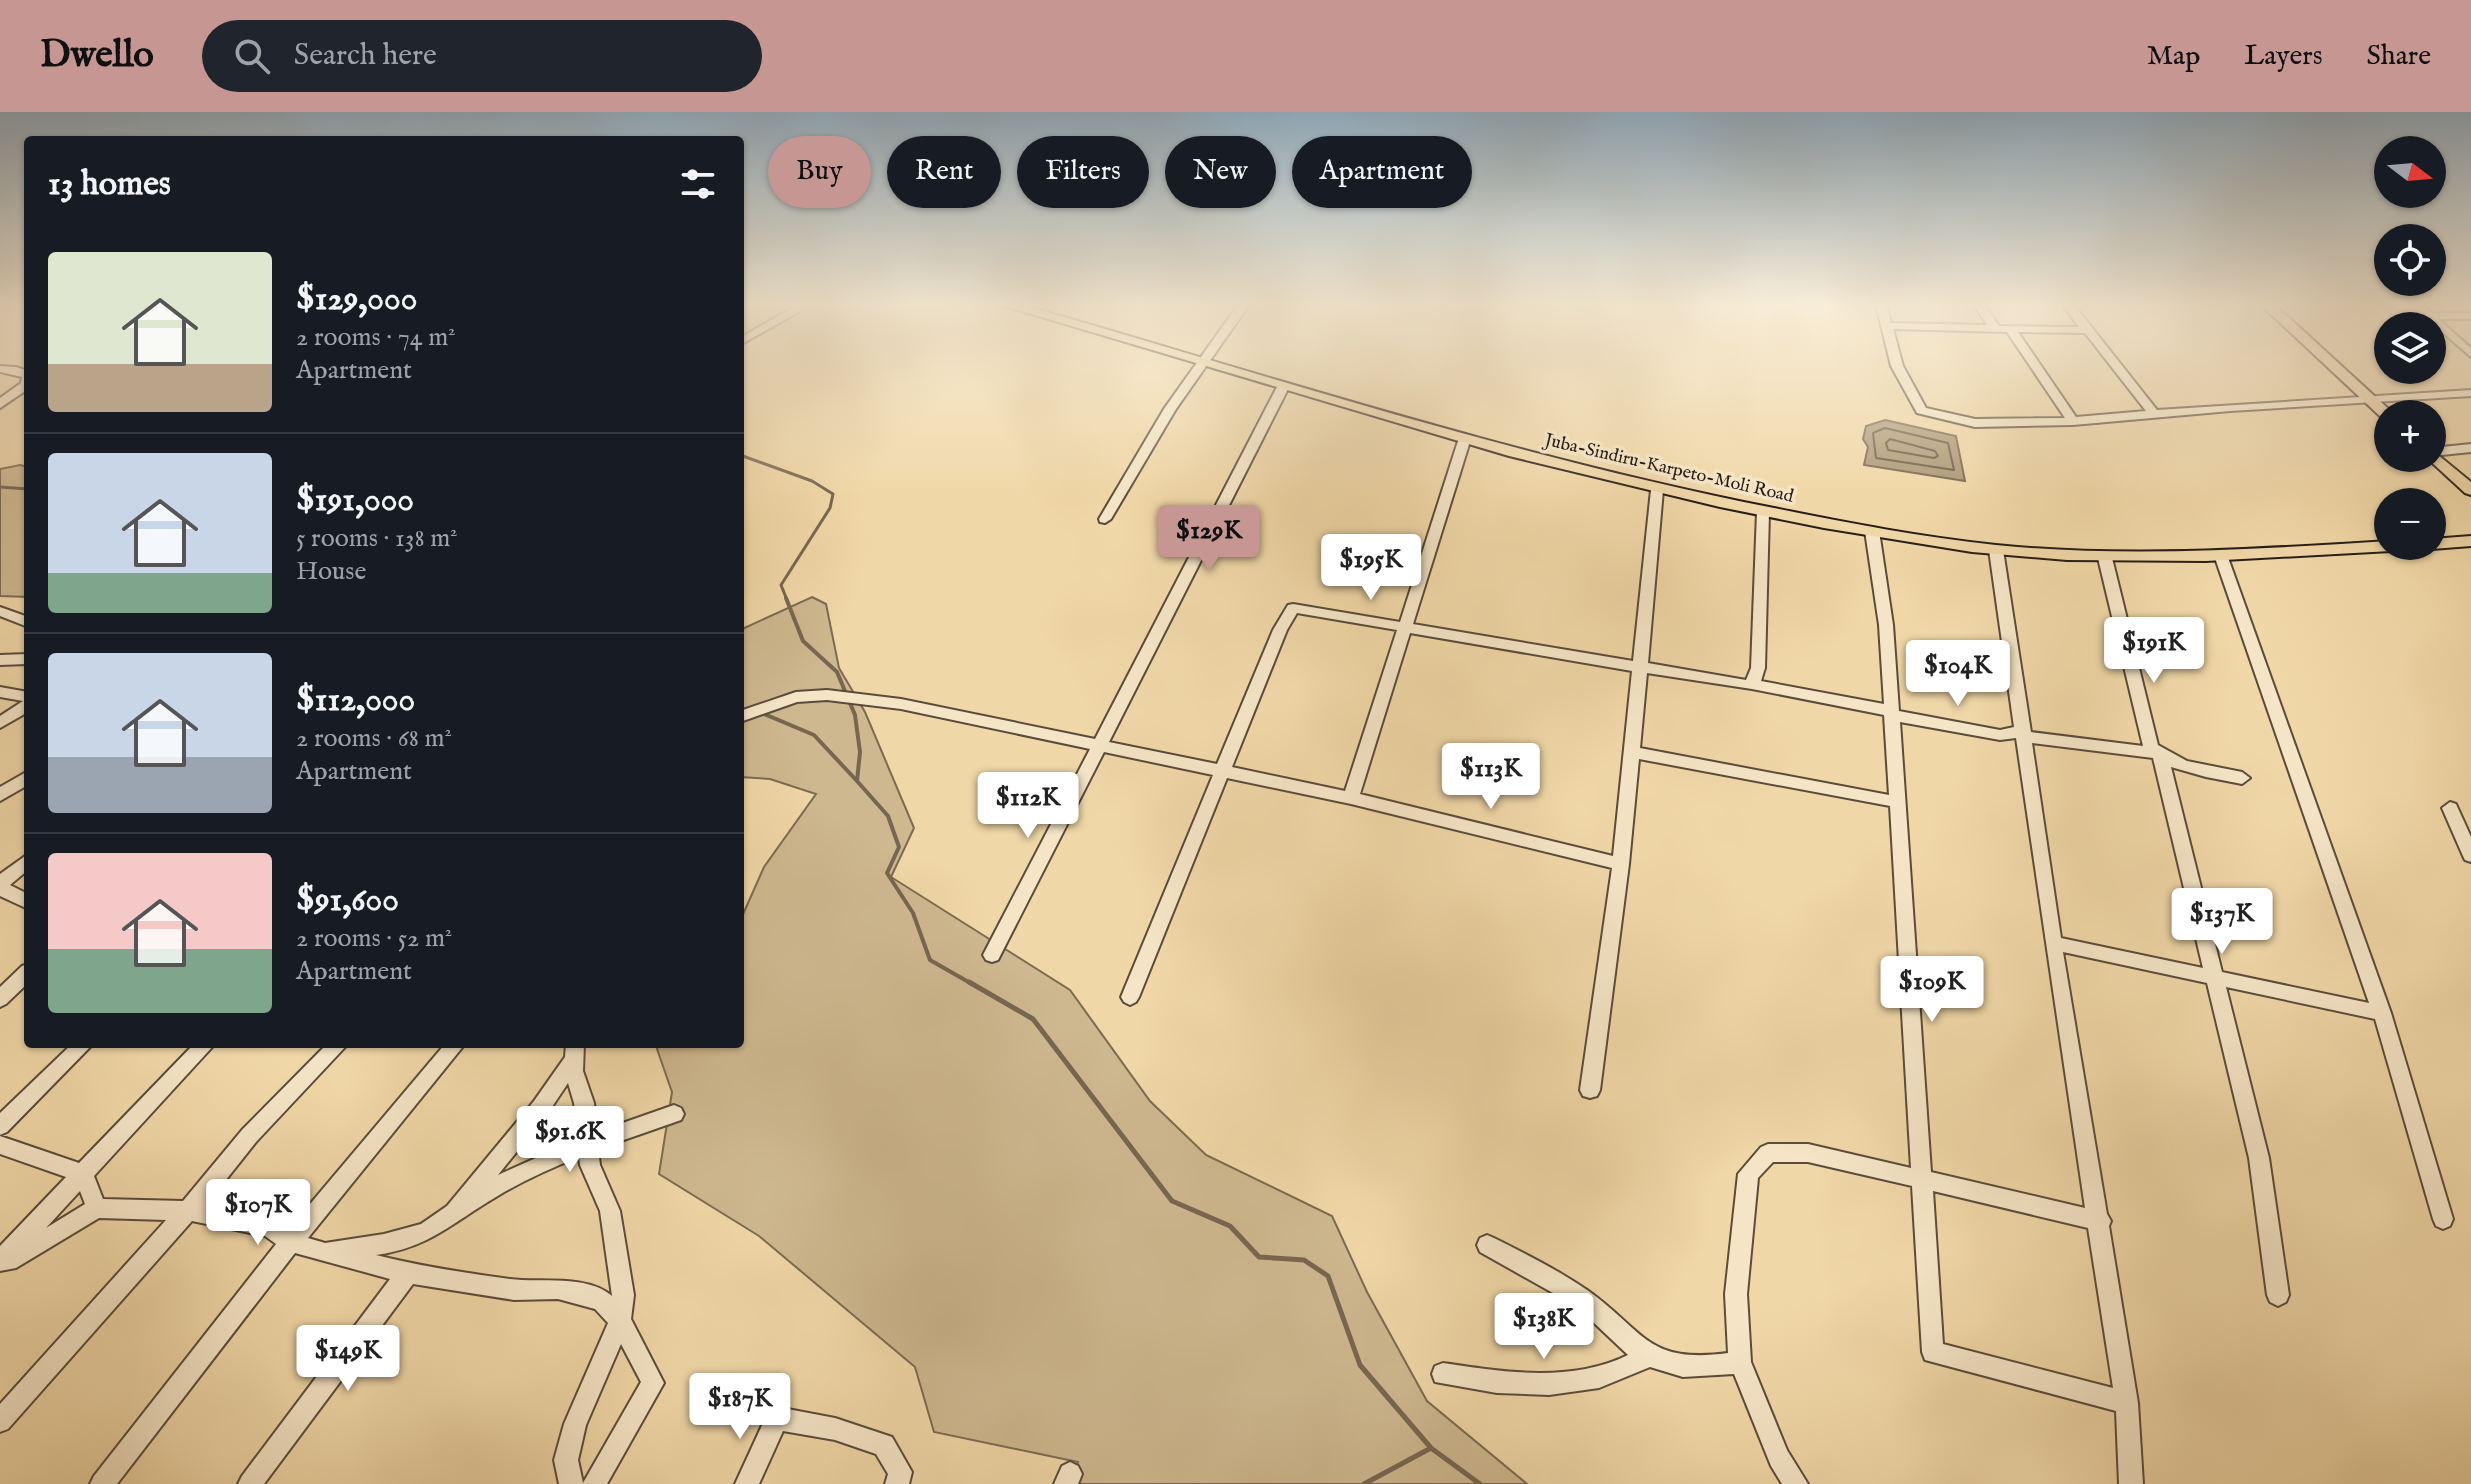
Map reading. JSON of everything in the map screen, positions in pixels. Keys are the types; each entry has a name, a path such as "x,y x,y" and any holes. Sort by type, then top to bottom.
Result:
{"main road":[{"name":"Juba-Sindiru-Karpeto-Moli Road","path":"1225,369 1257,381 1284,385 1657,490 1872,531 1996,550 2105,558 2374,547"},
{"path":"2336,369 2374,404"},
{"path":"2446,466 2471,490"},
{"path":"2446,543 2471,541"}],"street":[{"path":"0,369 24,373"},
{"path":"1105,519 1195,369"},
{"path":"1899,369 1921,411 1975,423 2073,421 2471,393"},
{"path":"2037,369 2073,421"},
{"path":"2119,369 2154,414"},
{"path":"992,955 1284,385"},
{"path":"0,404 24,386"},
{"path":"1351,798 1465,438"},
{"path":"2446,451 2471,448"},
{"path":"1590,1090 1621,864 1657,490"},
{"path":"1752,684 1758,668 1763,512"},
{"path":"1872,531 1886,625 1933,1352 2127,1403"},
{"path":"1996,550 2053,943 2127,1403 2131,1484"},
{"path":"2221,555 2382,1013 2443,1219"},
{"path":"2105,558 2145,735 2158,754 2259,1158 2278,1295"},
{"path":"1130,997 1280,630 1293,608 1640,665 1736,684 1752,684 2000,735 2024,734 2158,754 2203,771 2242,778"},
{"path":"0,611 24,620"},
{"path":"0,660 24,659"},
{"path":"0,692 24,696"},
{"path":"744,716 796,697 827,695 901,704 1100,743 1351,798 1621,864"},
{"path":"0,723 24,708"},
{"path":"1632,752 1897,802"},
{"path":"1,794 24,780"},
{"path":"1,794 24,790"},
{"path":"2450,808 2471,856"},
{"path":"24,864 0,886 24,900"},
{"path":"2053,943 2382,1013"},
{"path":"0,999 24,975"},
{"path":"0,1126 79,1048"},
{"path":"0,1264 202,1048"},
{"path":"0,1421 188,1211 249,1136 335,1048"},
{"path":"102,1484 291,1242 453,1048"},
{"path":"571,1484 566,1460 575,1424 620,1320 623,1295 610,1211 590,1165 584,1103 573,1071 576,1050"},
{"path":"454,1213 541,1107 576,1050"},
{"path":"321,1252 384,1244 426,1232 506,1178 588,1142 674,1114"},
{"path":"0,1145 83,1174 97,1208"},
{"path":"1796,1484 1779,1458 1740,1362 1736,1294 1748,1174 1768,1153 1808,1153 2101,1221"},
{"path":"0,1264 97,1208 188,1211 269,1227 291,1242 321,1252 408,1273 514,1290 558,1289 601,1300 620,1320 653,1383 594,1484"},
{"path":"1487,1245 1529,1264 1592,1307 1649,1356 1692,1367 1740,1362"},
{"path":"250,1484 408,1273"},
{"path":"1443,1374 1504,1383 1588,1382 1628,1368 1649,1356"},
{"path":"747,1484 777,1418 835,1429 884,1445 900,1472 897,1484"}],"shaded area":[{"path":"24,466 24,597 0,596 0,469"},
{"path":"812,597 826,604 839,668 865,712 914,828 891,877 1070,990 1150,1101 1206,1155 1332,1216 1367,1292 1427,1401 1527,1484 1071,1484 1078,1462 934,1432 915,1367 759,1236 659,1174 672,1092 657,1049 744,1048 744,912 764,867 816,794 770,779 744,777 744,628"}],"water":[{"path":"1885,420 1956,436 1965,481 1864,465 1868,447 1863,439 1866,426"}],"waterway":[{"path":"744,456 812,481 833,494 830,508 781,585 787,600"},
{"path":"0,487 24,489"},
{"path":"786,598 803,641 837,672 855,715 860,752 857,781"},
{"path":"762,713 814,735 857,781"},
{"path":"857,781 888,816 899,847 887,873 913,913 930,960 972,984"},
{"path":"969,982 1033,1019 1172,1201 1230,1226 1259,1257 1304,1260 1328,1276 1360,1365 1431,1448"},
{"path":"1364,1484 1431,1448"},
{"path":"1431,1448 1480,1484"}]}
